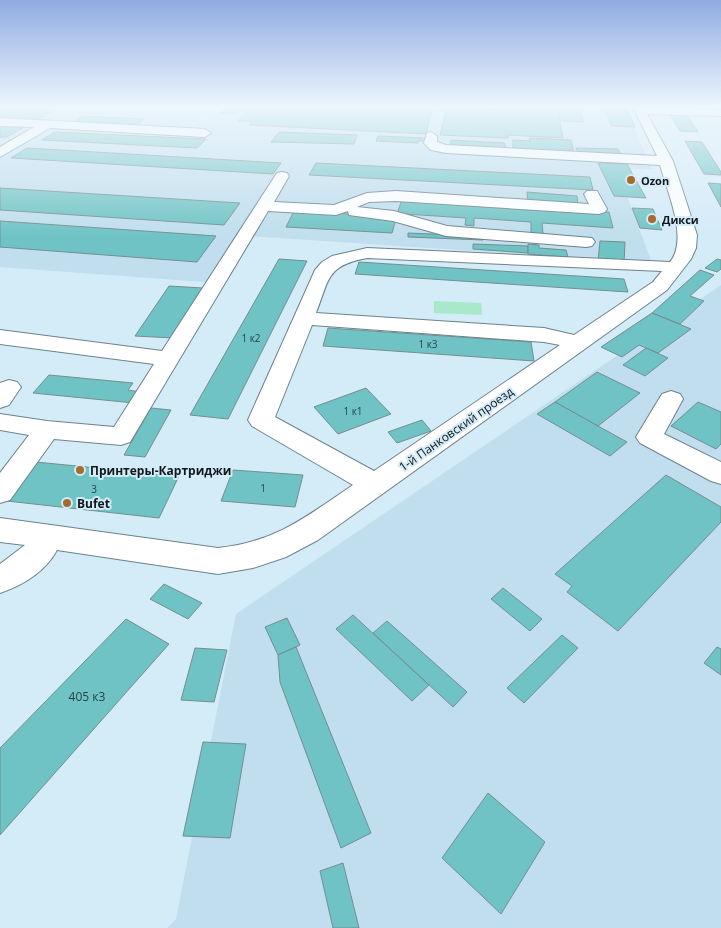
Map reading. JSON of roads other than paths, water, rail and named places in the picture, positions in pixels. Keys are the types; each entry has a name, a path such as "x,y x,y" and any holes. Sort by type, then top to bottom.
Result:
{"street":[{"path":"470,150 666,161"},
{"name":"1-й Панковский проезд","path":"0,530 218,561 244,558 280,547 307,532 660,286 675,270 687,248 688,234 666,161 661,150"},
{"path":"0,422 47,430 121,436 282,176"},
{"path":"336,210 367,198 396,196 599,209 592,194"},
{"path":"263,206 336,210 394,216 446,231 586,242"},
{"path":"376,485 261,420 324,270 329,265 336,260 367,253 665,266 675,270"},
{"path":"303,318 544,335 579,343"},
{"path":"0,338 168,359"},
{"path":"671,399 649,437 721,474"},
{"path":"0,493 47,430"},
{"path":"0,580 34,558 48,538"}],"place":[{"name":"Ozon","path":"631,180"},
{"name":"Дикси","path":"652,219"},
{"name":"Принтеры-Картриджи","path":"80,470"},
{"name":"Bufet","path":"67,503"}]}
